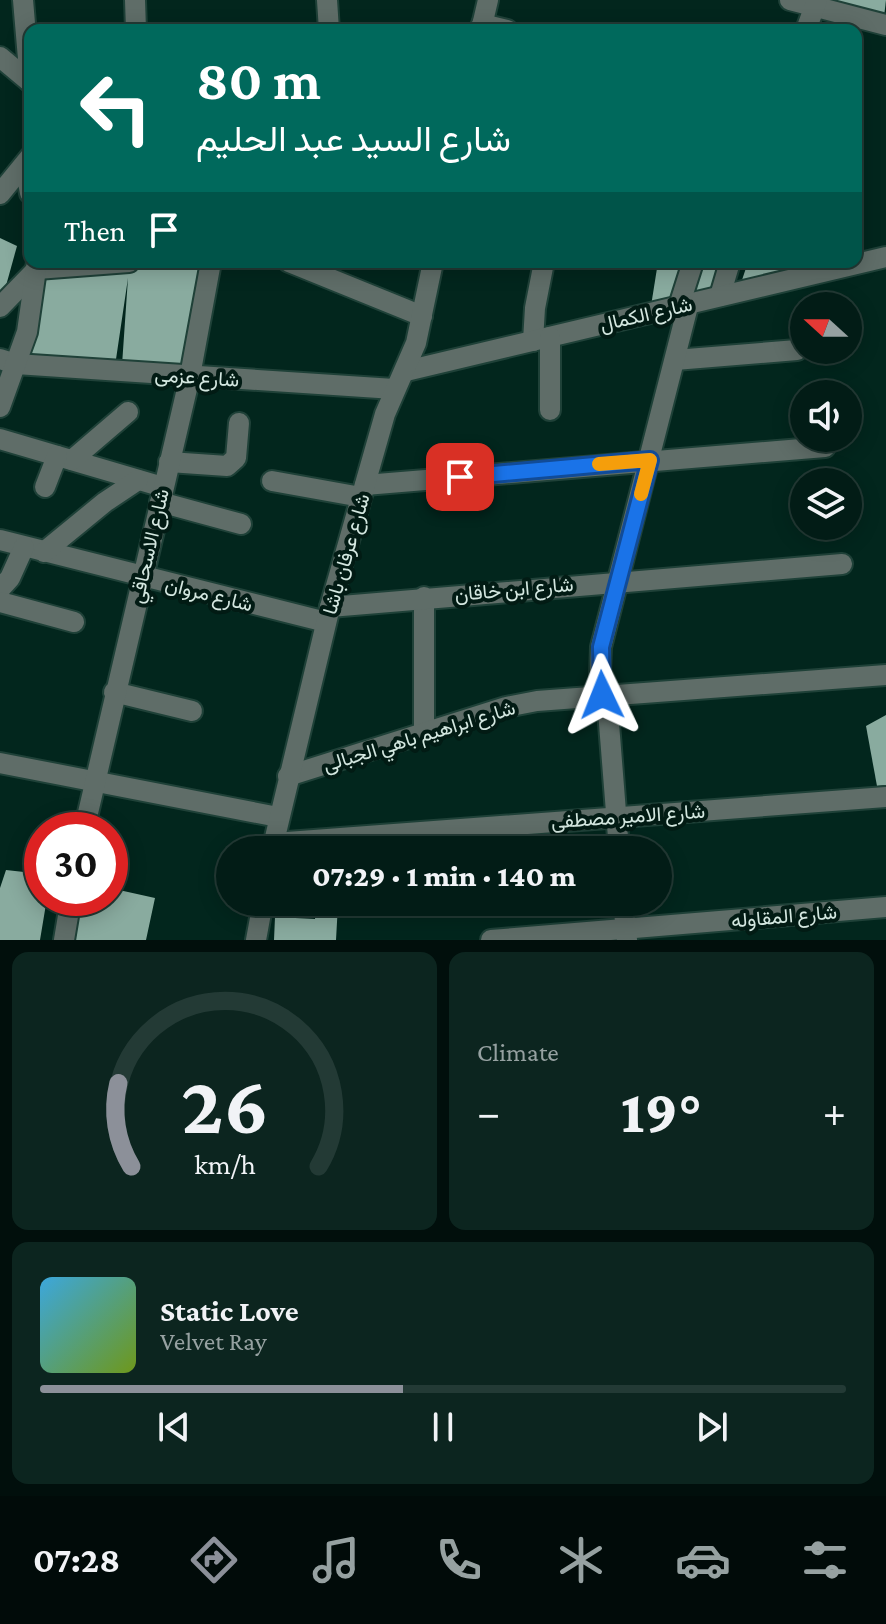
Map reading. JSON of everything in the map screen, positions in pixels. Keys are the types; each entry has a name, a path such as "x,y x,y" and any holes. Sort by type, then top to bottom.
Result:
{"street":[{"path":"23,0 25,24"},
{"path":"135,0 136,24"},
{"path":"327,0 329,24"},
{"path":"483,24 488,0"},
{"path":"790,0 816,3 886,25"},
{"path":"808,24 816,3"},
{"path":"0,57 24,77"},
{"path":"0,194 24,165"},
{"name":"شارع الكمال","path":"862,263 886,257"},
{"path":"1,305 34,268"},
{"path":"0,407 8,362 27,332 37,268"},
{"name":"شارع الاسحاقي","path":"87,812 190,376 210,268"},
{"path":"304,268 422,316"},
{"name":"شارع عرفان باشا","path":"275,836 328,615 394,389 406,371 432,268"},
{"path":"543,268 535,308 542,339 550,410"},
{"path":"618,836 608,711 602,695 601,647 621,580 675,360 692,268"},
{"path":"720,296 728,268"},
{"name":"شارع الكمال","path":"406,371 839,268"},
{"path":"675,360 790,351"},
{"name":"شارع عزمى","path":"8,362 394,389"},
{"path":"45,487 64,458 128,412"},
{"path":"169,462 227,466 236,458 239,423"},
{"path":"0,439 138,480 161,495 241,524"},
{"path":"272,481 363,491 650,460 790,450"},
{"path":"0,589 34,549 138,480"},
{"name":"شارع مروان","path":"0,540 142,577 328,615"},
{"name":"شارع ابن خاقان","path":"328,615 424,597 842,564"},
{"path":"424,597 424,732"},
{"path":"0,602 74,622"},
{"name":"شارع ابراهيم باهي الجبالى","path":"288,776 506,707 602,695 886,675"},
{"path":"114,692 192,711"},
{"path":"0,763 278,817"},
{"name":"شارع الامير مصطفى","path":"391,836 886,797"},
{"name":"شارع المقاوله","path":"491,940 626,935 886,907"},
{"path":"64,940 68,916"},
{"path":"256,940 260,916"}],"building":[{"path":"835,0 886,0 882,34 862,29 862,24 842,24"},
{"path":"0,238 17,246 4,293 0,291"},
{"path":"141,268 199,268 183,369 122,365 128,278 115,366 28,354 46,276"},
{"path":"657,268 717,268 711,291 651,306"},
{"path":"746,268 796,268 741,283"},
{"path":"886,715 886,785 877,786 866,726"},
{"path":"6,870 24,872 24,916 44,916 40,940 0,940 0,888"},
{"path":"128,892 155,898 146,940 65,940 71,916 128,916"},
{"path":"315,916 337,916 336,940 274,940 275,917 315,919"}],"slow traffic":[{"path":"599,464 650,460 641,494"}],"route":[{"path":"460,477 650,460 601,647 602,695"}]}
